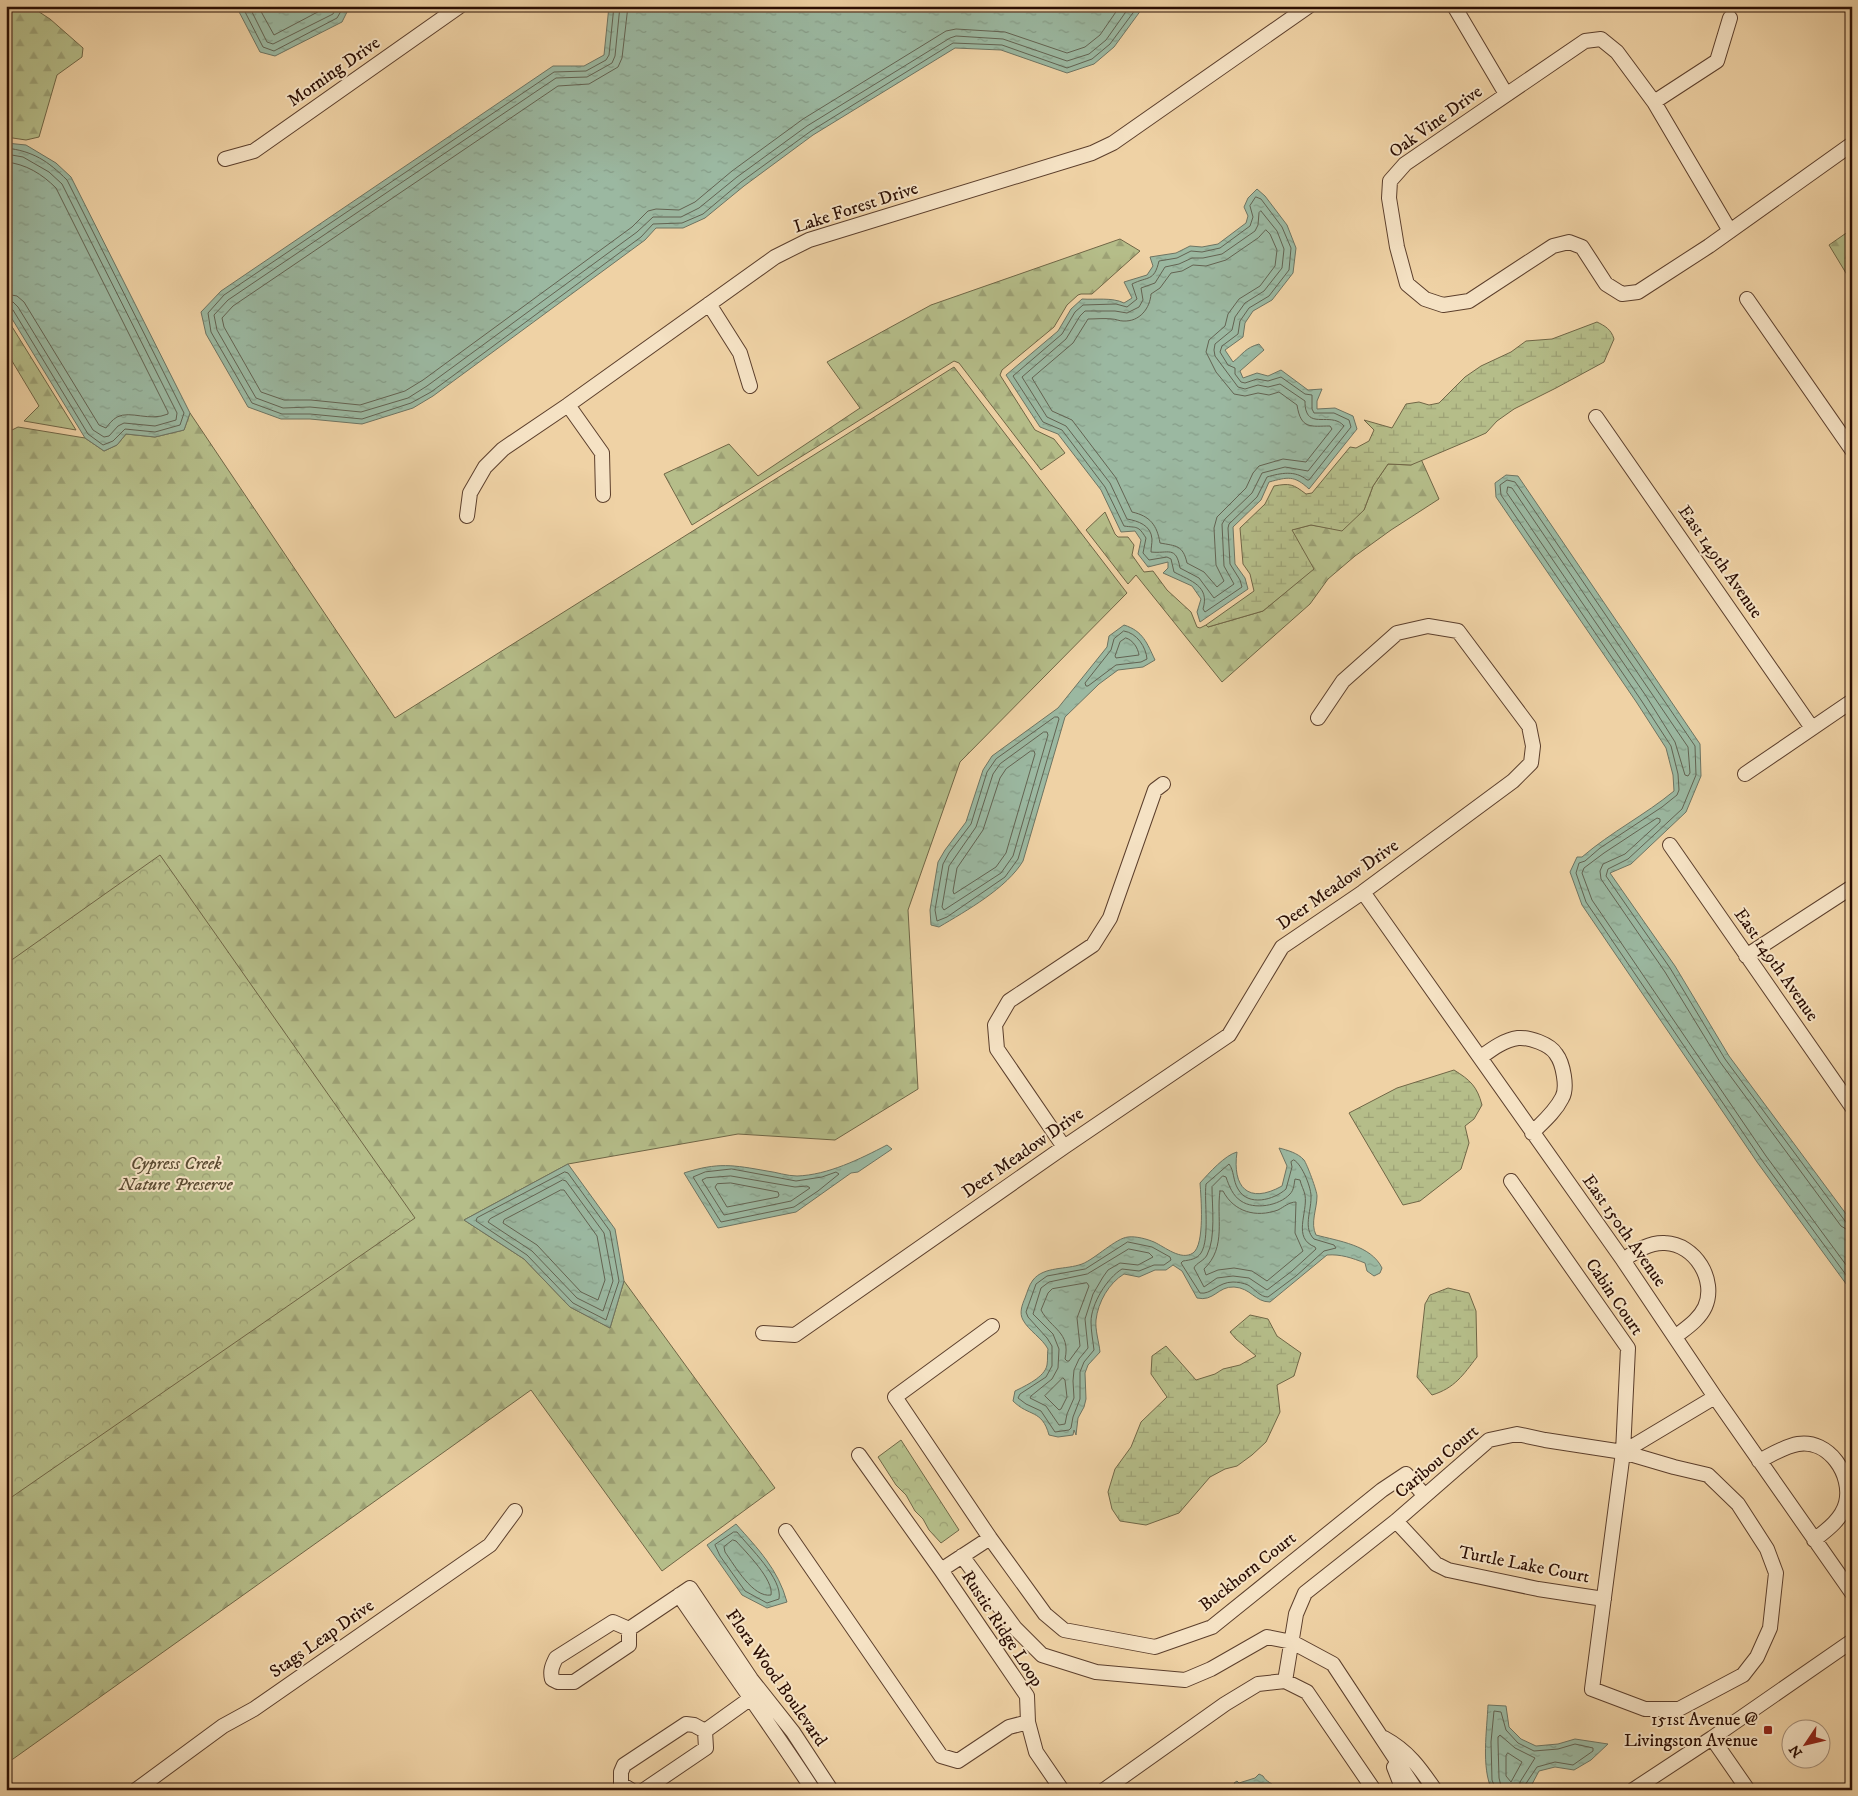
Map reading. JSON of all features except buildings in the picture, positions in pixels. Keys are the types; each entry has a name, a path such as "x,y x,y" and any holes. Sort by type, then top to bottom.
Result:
{"street":[{"name":"Morning Drive","path":"225,159 254,151 460,6"},
{"name":"Lake Forest Drive","path":"468,516 470,493 485,467 503,449 568,405 775,257 809,240 1092,153 1114,143 1309,6"},
{"path":"1454,6 1506,94"},
{"path":"1654,102 1717,62 1730,18"},
{"name":"Oak Vine Drive","path":"1730,231 1654,102 1617,52 1602,39 1585,41 1405,164 1390,180 1390,208 1397,247 1407,284 1425,299 1443,305 1469,301 1553,246 1569,242 1582,247 1606,284 1622,294 1638,292 1730,231 1852,144"},
{"path":"1747,300 1852,450"},
{"path":"709,304 740,353 750,386"},
{"path":"568,405 602,453 603,495"},
{"name":"East 149th Avenue","path":"1596,417 1812,728"},
{"name":"Deer Meadow Drive","path":"763,1333 795,1335 1064,1147 1229,1035 1282,948 1363,892 1513,780 1531,763 1533,746 1528,726 1458,631 1428,626 1397,633 1342,681 1318,718"},
{"path":"1745,774 1852,701"},
{"path":"1064,1147 997,1049 995,1025 1009,1001 1093,945 1110,918 1154,790 1164,784"},
{"name":"East 149th Avenue","path":"1670,845 1852,1107"},
{"path":"1746,956 1852,887"},
{"name":"East 150th Avenue","path":"1363,892 1623,1260 1759,1461 1852,1593"},
{"path":"1481,1058 1500,1044 1519,1038 1540,1042 1556,1053 1565,1076 1564,1097 1550,1116 1532,1133"},
{"name":"Cabin Court","path":"1511,1181 1628,1348 1623,1452 1604,1599"},
{"path":"1623,1260 1649,1245 1665,1243 1678,1246 1691,1254 1704,1270 1709,1283 1709,1295 1705,1308 1699,1317 1675,1337"},
{"name":"Buckhorn Court","path":"992,1326 895,1397 990,1538 1045,1614 1064,1630 1155,1647 1212,1627 1382,1490 1406,1474 1424,1495"},
{"path":"1623,1452 1715,1397"},
{"name":"Caribou Court","path":"1292,1642 1296,1614 1304,1593 1396,1522 1424,1495 1489,1440 1517,1434 1623,1452 1674,1468 1708,1475 1738,1504 1767,1549 1776,1573 1770,1628 1757,1657 1743,1675 1679,1709 1645,1709 1592,1688 1604,1599"},
{"path":"1759,1461 1797,1444 1808,1444 1820,1448 1840,1466 1845,1476 1848,1491 1846,1503 1835,1523 1814,1540"},
{"name":"Rustic Ridge Loop","path":"859,1455 941,1570 1027,1696 1028,1722 1036,1752 1062,1790"},
{"name":"Stags Leap Drive","path":"139,1789 223,1726 254,1709 490,1544 515,1511"},
{"name":"Turtle Lake Court","path":"1396,1522 1436,1564 1448,1570 1538,1589 1604,1599"},
{"path":"786,1530 941,1756 958,1761 1009,1727 1028,1722"},
{"path":"990,1538 962,1556 1014,1628 1042,1655 1096,1672 1185,1680 1212,1669 1267,1637 1292,1642 1332,1664 1416,1790"},
{"name":"Rustic Ridge Loop","path":"941,1570 962,1556"},
{"name":"Flora Wood Boulevard","path":"629,1629 684,1592 756,1695 812,1790"},
{"path":"613,1622 629,1629 628,1645 574,1682 558,1682 552,1679 552,1666 556,1658 613,1622"},
{"path":"1633,1790 1852,1641"},
{"path":"1285,1681 1292,1642"},
{"path":"1104,1790 1225,1704 1258,1684 1285,1681 1307,1692 1374,1790"},
{"path":"705,1731 756,1695"},
{"name":"Flora Wood Boulevard","path":"756,1695 793,1732 831,1790"},
{"path":"632,1790 622,1784 621,1772 624,1765 686,1724 694,1725 705,1731"},
{"path":"644,1790 706,1748 705,1731"},
{"path":"1381,1736 1403,1790"},
{"path":"1381,1736 1399,1746 1417,1764 1435,1790"},
{"path":"1712,1738 1748,1790"}],"green space":[{"path":"6,6 30,6 50,19 83,48 82,57 57,75 39,137 26,140 6,137"},
{"path":"1852,229 1852,283 1829,245"},
{"path":"1120,239 1140,251 1092,294 1078,295 1067,305 1054,327 1002,370 1000,375 1035,430 1054,439 1065,453 1041,470 959,363 954,361 692,525 664,474 729,444 758,476 860,408 827,362 931,305"},
{"path":"6,317 76,430 24,421 39,406 6,351"},
{"path":"1597,322 1609,330 1614,339 1604,362 1514,409 1497,421 1486,433 1411,465 1388,464 1373,486 1364,510 1342,531 1311,525 1292,530 1314,569 1263,611 1208,627 1206,625 1254,591 1250,574 1243,564 1240,528 1265,504 1274,486 1291,485 1306,494 1312,493 1350,447 1356,448 1369,441 1374,430 1364,420 1392,428 1406,404 1419,402 1429,405 1439,403 1465,377 1481,366 1511,352 1526,341 1552,339"},
{"path":"954,367 1127,593 960,762 908,910 918,1089 835,1140 738,1134 568,1164 464,1220 524,1259 570,1307 610,1328 624,1281 775,1488 662,1571 531,1390 6,1764 6,433 18,427 85,438 104,451 117,445 126,434 155,437 184,430 190,413 395,718"},
{"path":"1421,459 1439,499 1355,556 1328,579 1310,604 1222,682 1136,575 1128,584 1086,530 1105,512 1115,534 1118,537 1128,537 1134,545 1132,555 1144,572 1153,571 1167,590 1191,612 1197,627 1200,628 1206,625 1208,627 1263,611 1313,569 1291,530 1311,525 1324,527 1364,510 1373,486 1388,464 1411,465"},
{"name":"Cypress Creek Nature Preserve","path":"160,855 415,1218 6,1501 6,964"},
{"path":"1454,1070 1472,1084 1478,1093 1482,1105 1474,1119 1465,1126 1469,1143 1461,1169 1420,1201 1403,1205 1349,1113 1397,1088"},
{"path":"1448,1288 1469,1293 1476,1311 1477,1357 1453,1385 1432,1395 1417,1377 1425,1304 1430,1295"},
{"path":"1250,1315 1268,1319 1277,1336 1301,1353 1294,1376 1277,1385 1280,1412 1266,1442 1237,1466 1225,1469 1210,1477 1179,1513 1146,1525 1120,1521 1112,1509 1108,1492 1115,1469 1131,1447 1141,1422 1167,1397 1151,1374 1152,1356 1166,1346 1196,1380 1215,1374 1223,1369 1240,1365 1256,1356 1230,1332"},
{"path":"901,1440 959,1530 941,1543 915,1511 906,1495 896,1485 878,1457"}],"water":[{"path":"236,6 350,6 342,22 275,56 260,52"},
{"path":"609,6 1144,6 1114,47 1094,64 1067,73 1001,50 955,48 813,135 744,186 705,218 683,228 656,228 645,240 433,396 413,408 362,424 310,419 281,419 248,407 206,334 201,312 221,291 553,66 584,66 604,55"},
{"path":"6,143 26,145 56,163 71,177 190,413 184,430 155,437 126,434 117,445 104,451 85,438 6,309"},
{"path":"1257,189 1265,196 1287,225 1296,248 1293,273 1272,300 1253,311 1245,323 1243,337 1225,350 1233,362 1247,349 1259,344 1264,350 1240,371 1243,378 1257,373 1268,376 1281,370 1308,390 1322,389 1317,401 1317,409 1335,408 1353,416 1357,429 1309,489 1299,481 1290,478 1269,482 1261,500 1233,527 1235,564 1245,578 1248,589 1200,622 1197,612 1201,599 1192,586 1163,573 1168,568 1168,562 1148,567 1138,554 1141,540 1135,531 1121,532 1101,490 1058,434 1040,427 1006,375 1058,331 1071,309 1082,299 1109,299 1124,303 1132,298 1124,282 1147,275 1153,266 1150,257 1176,253 1190,246 1202,247 1218,244 1246,223 1248,216 1244,207 1248,198"},
{"path":"1506,475 1518,476 1700,744 1701,776 1686,812 1631,864 1610,873 1675,966 1729,1056 1852,1222 1852,1292 1757,1162 1582,905 1570,872 1577,857 1582,857 1674,791 1673,775 1666,748 1496,497 1495,483"},
{"path":"1124,625 1140,634 1147,643 1155,660 1143,667 1118,670 1099,684 1065,717 1023,861 997,890 939,927 931,925 930,910 938,862 966,822 983,770 992,756 1058,708 1107,647 1109,636"},
{"path":"887,1145 892,1149 858,1172 851,1173 796,1212 718,1228 684,1173 707,1167 726,1166 744,1167 793,1176 809,1175 844,1165"},
{"path":"1279,1148 1299,1155 1304,1160 1314,1183 1317,1196 1314,1221 1316,1235 1362,1249 1377,1260 1382,1268 1380,1273 1374,1276 1367,1271 1365,1263 1342,1256 1327,1255 1270,1302 1260,1300 1245,1290 1234,1287 1224,1289 1208,1298 1197,1298 1182,1271 1173,1265 1166,1270 1155,1270 1139,1277 1124,1274 1109,1288 1099,1306 1096,1324 1100,1352 1088,1365 1085,1373 1086,1399 1078,1418 1076,1435 1074,1430 1073,1435 1058,1437 1049,1435 1043,1421 1039,1417 1013,1401 1015,1391 1039,1377 1047,1365 1048,1349 1026,1324 1021,1315 1023,1303 1033,1280 1049,1270 1082,1264 1123,1238 1128,1237 1138,1237 1154,1242 1178,1254 1188,1255 1193,1253 1197,1248 1201,1231 1200,1183 1222,1160 1237,1152 1237,1175 1245,1189 1252,1193 1260,1194 1282,1186 1287,1166"},
{"path":"568,1164 615,1229 624,1281 610,1328 570,1307 524,1259 464,1220"},
{"path":"736,1524 773,1569 787,1602 767,1608 742,1595 707,1545"},
{"path":"1488,1705 1506,1706 1509,1727 1521,1739 1536,1746 1558,1744 1575,1739 1608,1744 1591,1760 1574,1770 1555,1767 1539,1771 1530,1790 1492,1790 1486,1760"},
{"path":"1259,1774 1278,1790 1262,1790 1259,1788 1233,1790 1236,1786 1234,1783 1237,1781 1239,1783 1255,1778"},
{"path":"1284,1785 1287,1790 1278,1790"}],"place":[{"name":"151st Avenue @ Livingston Avenue","path":"1768,1730"}]}
